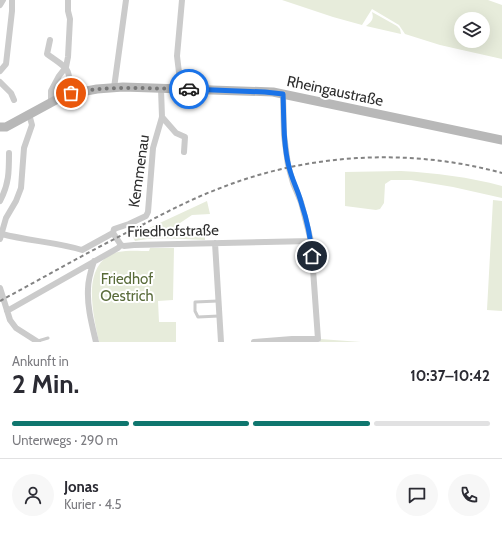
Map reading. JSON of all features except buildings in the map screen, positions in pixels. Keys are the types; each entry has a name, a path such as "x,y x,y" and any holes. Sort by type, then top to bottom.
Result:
{"main road":[{"name":"Rheingaustraße","path":"0,128 6,127 65,94 114,88 181,89 283,94 502,140"}],"street":[{"path":"0,5 3,0"},
{"path":"0,71 6,64 8,55 12,0"},
{"path":"51,102 51,91 66,67 68,57 70,19 68,0"},
{"path":"114,88 126,0"},
{"path":"181,89 178,56 182,0"},
{"path":"50,40 47,54 66,67 69,73 71,93"},
{"path":"0,82 11,93 14,100"},
{"name":"Kemmenau","path":"113,233 114,229 129,224 148,214 153,148 162,117 161,89"},
{"path":"254,342 318,339 311,241 301,202 293,183 287,160 284,135 283,94"},
{"path":"29,114 32,125 24,148 20,194 6,218 1,237 68,246 82,250 113,233 121,245"},
{"name":"Kemmenau","path":"162,117 176,133 185,138 184,152"},
{"path":"0,201 9,175 9,153"},
{"path":"9,175 22,178"},
{"name":"Friedhofstraße","path":"6,311 56,284 121,245 311,241"},
{"path":"215,243 221,342"},
{"path":"94,261 89,281 88,295 96,342"},
{"path":"0,288 10,320 16,328 38,342"}],"lane":[{"path":"218,301 195,302 195,311 198,317 219,316"},
{"path":"38,342 48,338"}],"green space":[{"path":"282,0 488,0 502,5 502,59 440,45 405,34 399,25 372,9 362,25"},
{"path":"372,12 397,26 400,29 401,34 366,26 372,20"},
{"path":"401,171 452,176 502,186 502,198 453,187 411,180 391,180 385,184 384,203 380,209 376,210 345,206 345,172"},
{"path":"493,200 502,201 502,311 487,310"},
{"path":"207,201 210,214 192,215 177,225 178,230 205,235 205,240 161,238 135,241 133,237 134,235"},
{"name":"Friedhof Oestrich","path":"150,248 174,248 173,300 158,301 159,322 176,322 176,342 99,342 92,304 94,277 98,266 106,258 118,252 149,251"},
{"path":"320,339 361,342 320,342"}],"railway":[{"path":"0,301 90,252 193,199 223,187 291,167 326,161 397,157 467,165 502,173"}],"way so far":[{"path":"71,93 123,87 189,89"}],"route":[{"path":"189,89 273,92 283,94 284,135 287,160 293,183 306,217 311,241 312,256"}]}
